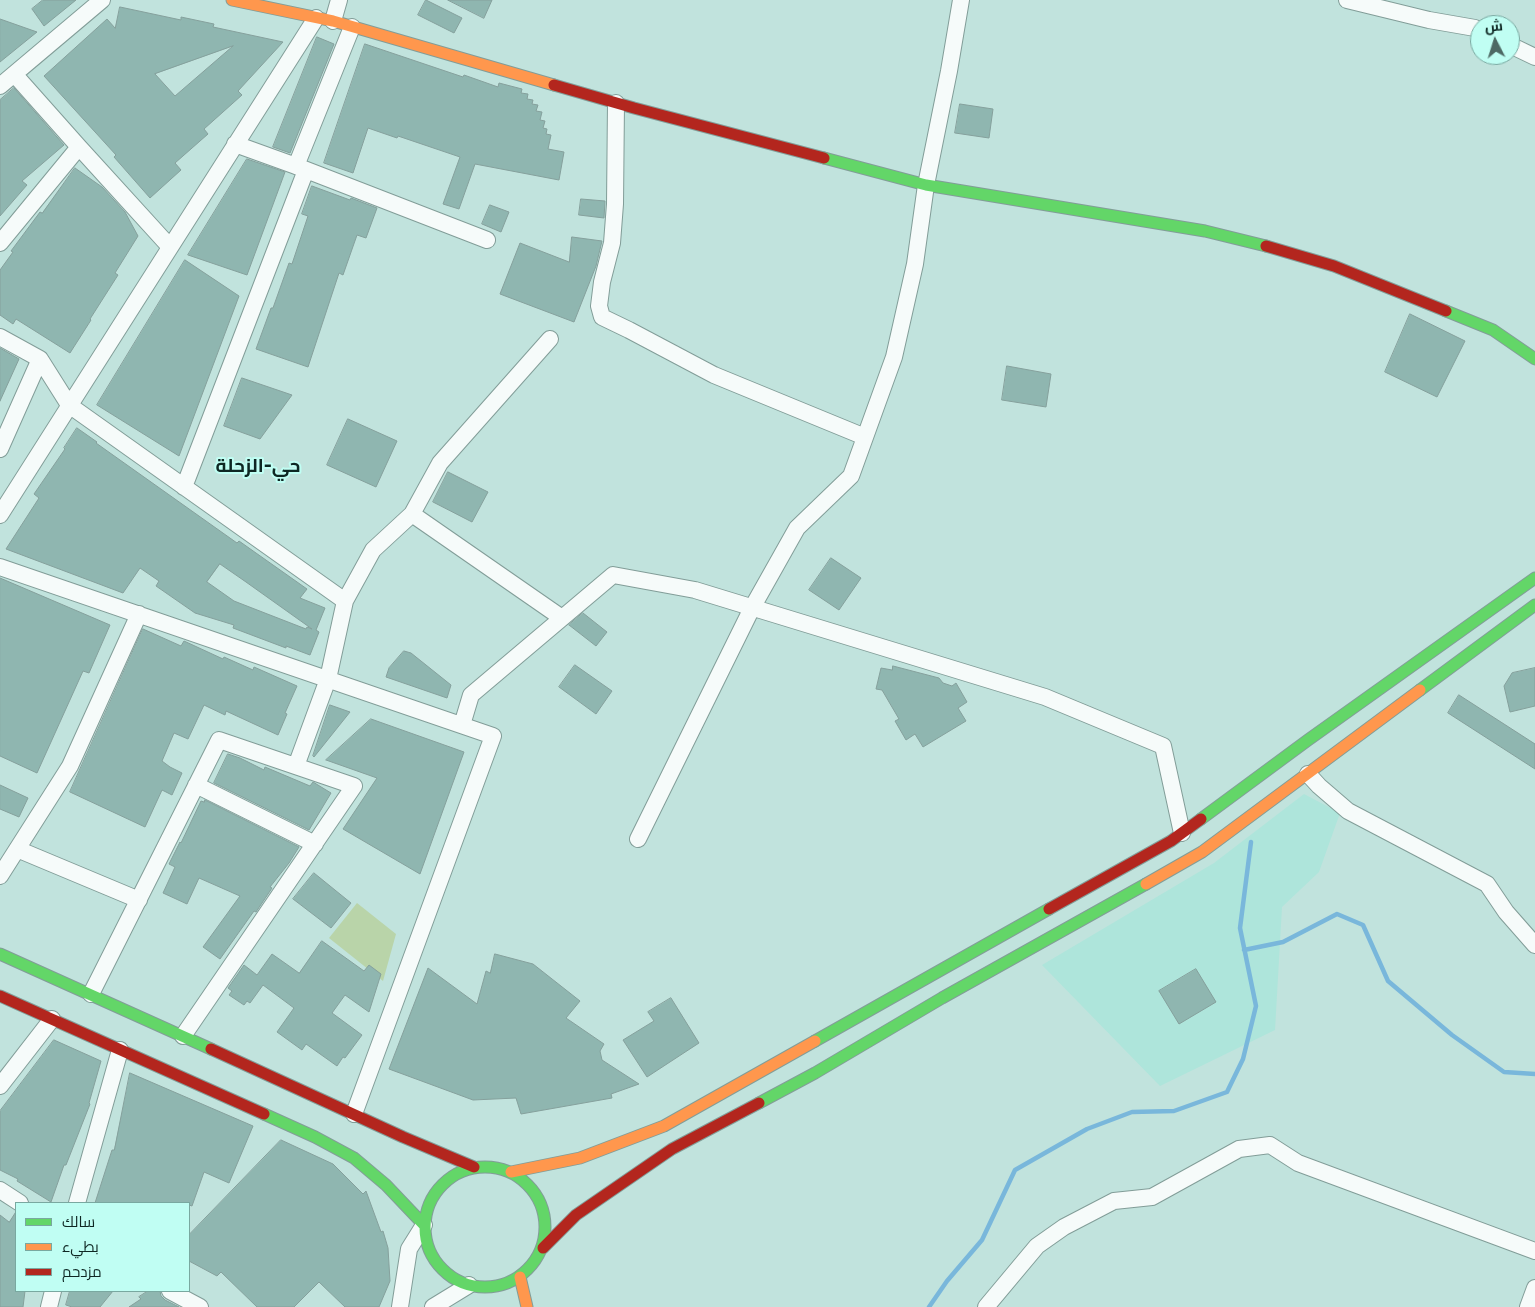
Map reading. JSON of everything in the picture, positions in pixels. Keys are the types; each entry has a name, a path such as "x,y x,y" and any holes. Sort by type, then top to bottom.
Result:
{"main road":[{"path":"232,0 333,21 616,103 926,185 1205,231 1285,251 1334,266 1492,330 1535,359"},
{"path":"511,1172 580,1158 664,1126 1171,841 1308,740 1535,578"},
{"path":"543,1248 546,1226 542,1204 530,1185 511,1172 493,1166 474,1167 455,1174 439,1187 429,1204 424,1224 427,1245 436,1263 450,1277 469,1285 486,1288 504,1285 520,1277 534,1264 543,1248 576,1215 672,1149 815,1072 942,998 1202,852 1535,605"},
{"path":"0,954 474,1167"},
{"path":"14,974 31,972 47,975"},
{"path":"0,996 315,1137 354,1158 386,1184 424,1224"},
{"path":"520,1277 527,1307"},
{"path":"469,1285 482,1300"}],"street":[{"path":"0,86 102,0"},
{"path":"333,21 339,0"},
{"path":"638,840 752,608 797,528 851,476 894,357 915,264 926,185 961,0"},
{"path":"1347,0 1428,20 1470,27"},
{"path":"0,515 316,18"},
{"path":"184,487 352,27"},
{"path":"1520,50 1535,57"},
{"path":"15,75 170,247"},
{"path":"616,103 615,204 612,243 602,282 599,306 602,317 714,375 865,437"},
{"path":"235,144 487,240"},
{"path":"0,243 78,147"},
{"path":"0,337 40,359 69,406 345,600"},
{"path":"296,766 328,679 345,600 372,550 412,514 440,463 550,338"},
{"path":"0,449 40,359"},
{"path":"412,514 562,618"},
{"path":"0,567 494,736 354,1114"},
{"path":"462,725 471,695 613,575 695,590 1045,697 1163,746 1182,833"},
{"path":"0,876 10,851 70,766 139,614"},
{"path":"92,994 219,740 354,786 184,1036"},
{"path":"1308,774 1348,811 1487,884 1506,912 1535,945"},
{"path":"196,785 315,844"},
{"path":"10,851 139,900"},
{"path":"0,1086 52,1019"},
{"path":"77,1202 120,1050"},
{"path":"986,1307 1037,1246 1064,1227 1114,1201 1152,1197 1239,1149 1270,1145 1298,1163 1535,1251"},
{"path":"0,1190 18,1202"},
{"path":"400,1307 409,1249 424,1224"},
{"path":"433,1307 469,1285"},
{"path":"1528,1307 1535,1288"},
{"path":"49,1307 54,1292"},
{"path":"172,1292 200,1307"}],"shaded area":[{"path":"1304,794 1340,813 1319,872 1282,907 1275,1030 1160,1086 1042,965 1214,863"},
{"path":"357,903 396,934 383,981 329,938"}],"building":[{"path":"43,0 76,0 44,26 32,9"},
{"path":"426,0 462,18 454,33 418,15"},
{"path":"448,0 492,0 484,18"},
{"path":"120,7 181,20 181,17 214,24 213,27 283,42 238,91 242,95 204,129 208,134 175,163 181,170 150,198 114,157 116,155 44,76 107,19 115,28","holes":["233,46 175,96 155,74"]},
{"path":"0,19 37,32 0,62"},
{"path":"317,37 334,44 290,153 273,147"},
{"path":"365,44 463,77 464,75 498,87 499,83 522,89 521,93 528,94 527,99 533,100 532,104 538,105 536,111 542,112 540,120 545,121 543,128 547,129 546,134 551,135 548,149 564,152 559,180 475,164 459,209 443,204 460,157 368,128 353,173 324,163"},
{"path":"14,88 64,145 22,181 27,185 0,216 0,100"},
{"path":"960,104 993,109 989,138 955,133"},
{"path":"247,159 285,172 247,275 188,255"},
{"path":"75,168 102,187 125,212 138,236 115,273 118,275 70,353 16,319 13,324 0,315 0,270 13,252 11,251"},
{"path":"312,186 377,208 366,238 357,235 343,275 339,273 308,367 256,349 289,263 292,264 308,216 302,214"},
{"path":"581,199 605,201 604,218 579,215"},
{"path":"490,205 509,212 501,232 482,224"},
{"path":"572,237 602,241 596,266 574,322 500,294 520,243 569,262"},
{"path":"185,260 239,296 179,456 97,405"},
{"path":"1410,314 1465,341 1437,397 1385,372"},
{"path":"0,348 19,359 0,401"},
{"path":"1007,366 1051,374 1046,407 1002,400"},
{"path":"242,378 292,395 260,439 224,426"},
{"path":"348,419 397,441 376,487 327,465"},
{"path":"77,428 237,543 239,541 307,589 300,598 325,608 316,630 319,632 310,655 233,628 234,625 195,613 156,586 159,581 140,568 123,593 6,549 39,498 34,494","holes":["220,564 312,629 307,627 306,629 234,601 207,582"]},
{"path":"448,472 488,492 472,522 433,502"},
{"path":"831,558 861,578 839,610 809,590"},
{"path":"0,578 110,625 89,673 83,671 37,773 0,756"},
{"path":"583,613 607,632 596,646 569,625"},
{"path":"143,629 181,646 184,641 223,659 224,657 253,670 254,667 297,686 278,735 226,711 225,715 204,705 188,739 174,733 162,761 182,773 172,795 162,790 145,827 70,792"},
{"path":"404,651 411,653 451,685 447,698 386,677 389,668"},
{"path":"575,665 612,691 596,714 559,687"},
{"path":"893,666 939,678 943,683 952,686 956,683 967,702 958,708 966,721 923,747 915,734 906,740 895,721 899,719 882,690 876,689 881,668 892,670"},
{"path":"1535,668 1535,706 1510,712 1504,686 1512,673"},
{"path":"1459,695 1535,744 1535,769 1448,713"},
{"path":"330,705 350,712 314,757 313,756"},
{"path":"371,719 464,752 420,874 343,829 377,778 326,760"},
{"path":"228,754 264,770 265,767 310,786 313,782 331,793 309,830 214,783"},
{"path":"0,785 28,798 19,817 0,809"},
{"path":"205,800 299,847 270,887 272,888 256,912 254,911 220,959 203,947 240,896 199,878 187,904 163,893 175,867 169,864 201,801 204,802"},
{"path":"314,873 351,903 331,928 293,899"},
{"path":"322,941 364,971 369,965 381,974 369,1012 345,995 332,1013 362,1035 337,1066 306,1044 302,1050 277,1032 294,1008 263,985 250,1003 247,1001 244,1005 229,995 232,991 228,988 244,965 257,975 272,954 299,973"},
{"path":"495,954 533,964 580,1001 566,1018 604,1044 600,1051 602,1060 639,1084 611,1094 612,1098 521,1114 516,1098 473,1100 389,1069 428,968 477,1004 486,971 490,973"},
{"path":"1196,969 1216,1002 1179,1024 1159,991"},
{"path":"671,998 699,1043 647,1077 623,1040 654,1021 648,1012"},
{"path":"54,1040 101,1061 90,1104 66,1165 64,1165 51,1202 17,1181 18,1179 0,1170 0,1111"},
{"path":"130,1073 253,1126 229,1183 204,1172 192,1206 190,1202 95,1202 112,1150 114,1150"},
{"path":"281,1140 333,1164 363,1194 366,1191 388,1248 390,1281 379,1307 345,1307 319,1282 294,1307 257,1307 221,1272 217,1276 190,1262 190,1234"},
{"path":"15,1213 15,1292 25,1292 23,1307 0,1307 0,1215 9,1222"},
{"path":"70,1292 112,1292 100,1307 72,1307 66,1305"},
{"path":"146,1292 160,1292 165,1300 179,1307 129,1307 141,1299 139,1297"}],"waterway":[{"path":"929,1307 947,1281 982,1240 1015,1170 1087,1129 1132,1112 1174,1111 1227,1092 1243,1059 1256,1006 1240,928 1251,842"},
{"path":"1244,950 1283,942 1337,914 1363,925 1388,981 1452,1035 1504,1072 1535,1074"}],"traffic: fast":[{"path":"824,158 926,185 1205,231 1266,246"},
{"path":"1446,311 1493,330 1535,359"},
{"path":"1201,819 1535,578"},
{"path":"1420,690 1535,605"},
{"path":"759,1103 1146,884"},
{"path":"815,1041 1049,909"},
{"path":"0,954 211,1049"},
{"path":"264,1114 315,1137 354,1158 386,1185 424,1225"},
{"path":"485,1167 508,1171 528,1184 541,1204 545,1227 541,1250 528,1270 508,1283 485,1287 462,1283 442,1270 429,1250 425,1227 429,1204 442,1184 462,1171 485,1167"}],"traffic: slow":[{"path":"232,0 333,21 554,85"},
{"path":"1146,884 1202,852 1420,690"},
{"path":"511,1172 580,1158 664,1126 815,1041"},
{"path":"520,1277 527,1307"}],"traffic: jam":[{"path":"554,85 824,158"},
{"path":"1266,246 1334,266 1446,311"},
{"path":"1049,909 1171,841 1201,819"},
{"path":"0,996 264,1114"},
{"path":"211,1049 403,1137 474,1167"},
{"path":"543,1248 576,1215 672,1149 759,1103"}],"district":[{"name":"حي-الزحلة","path":"258,466"}]}
